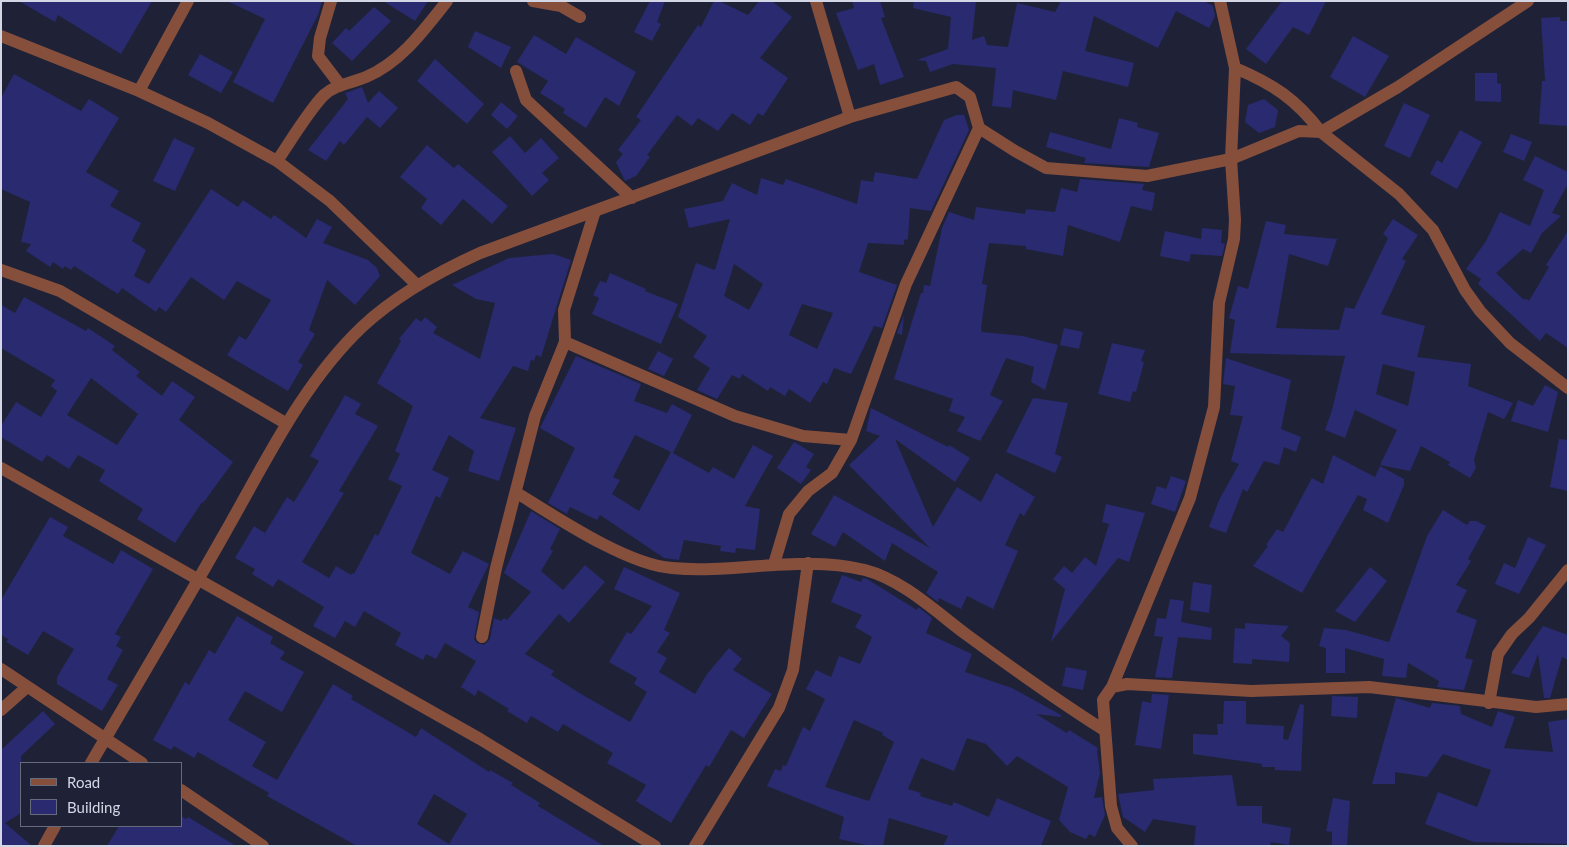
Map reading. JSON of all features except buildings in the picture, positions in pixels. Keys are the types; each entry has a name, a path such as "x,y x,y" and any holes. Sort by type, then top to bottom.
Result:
{"street":[{"path":"139,91 188,1"},
{"path":"331,1 320,38 318,56 340,85"},
{"path":"277,161 325,95 340,85 367,77 393,61 416,41 446,1"},
{"path":"533,1 561,6 580,17"},
{"path":"816,1 850,117"},
{"path":"1132,846 1117,828 1111,806 1109,758 1104,730 1103,700 1112,687 1190,498 1214,407 1219,303 1234,239 1231,159 1235,68 1220,1"},
{"path":"92,762 287,424 329,364 362,327 417,285 480,252 850,117 956,87 970,97 979,128 1046,168 1147,176 1231,159 1299,131 1321,132 1398,86 1528,1"},
{"path":"1,36 139,91 208,123 277,161 330,201 417,285"},
{"path":"1235,68 1268,82 1306,113 1321,132 1400,194 1433,230 1464,290 1480,311 1510,343 1568,388"},
{"path":"516,71 526,100 632,198"},
{"path":"774,564 789,514 808,491 832,473 851,440 906,284 979,128"},
{"path":"482,637 496,568 517,493 535,416 566,342 564,310 595,211"},
{"path":"1,270 60,291 287,424"},
{"path":"566,342 735,416 803,436 851,440"},
{"path":"1,468 480,739 655,846"},
{"path":"517,493 565,523 626,555 670,568 704,569 808,563 866,570 900,585 1053,699 1104,730"},
{"path":"695,846 779,708 793,670 808,563"},
{"path":"1488,703 1498,654 1512,634 1528,618 1568,570"},
{"path":"1,669 141,762"},
{"path":"1112,687 1127,684 1251,691 1369,687 1536,708 1568,704"},
{"path":"1,710 27,687"},
{"path":"182,791 263,846"},
{"path":"44,846 55,827"}]}
